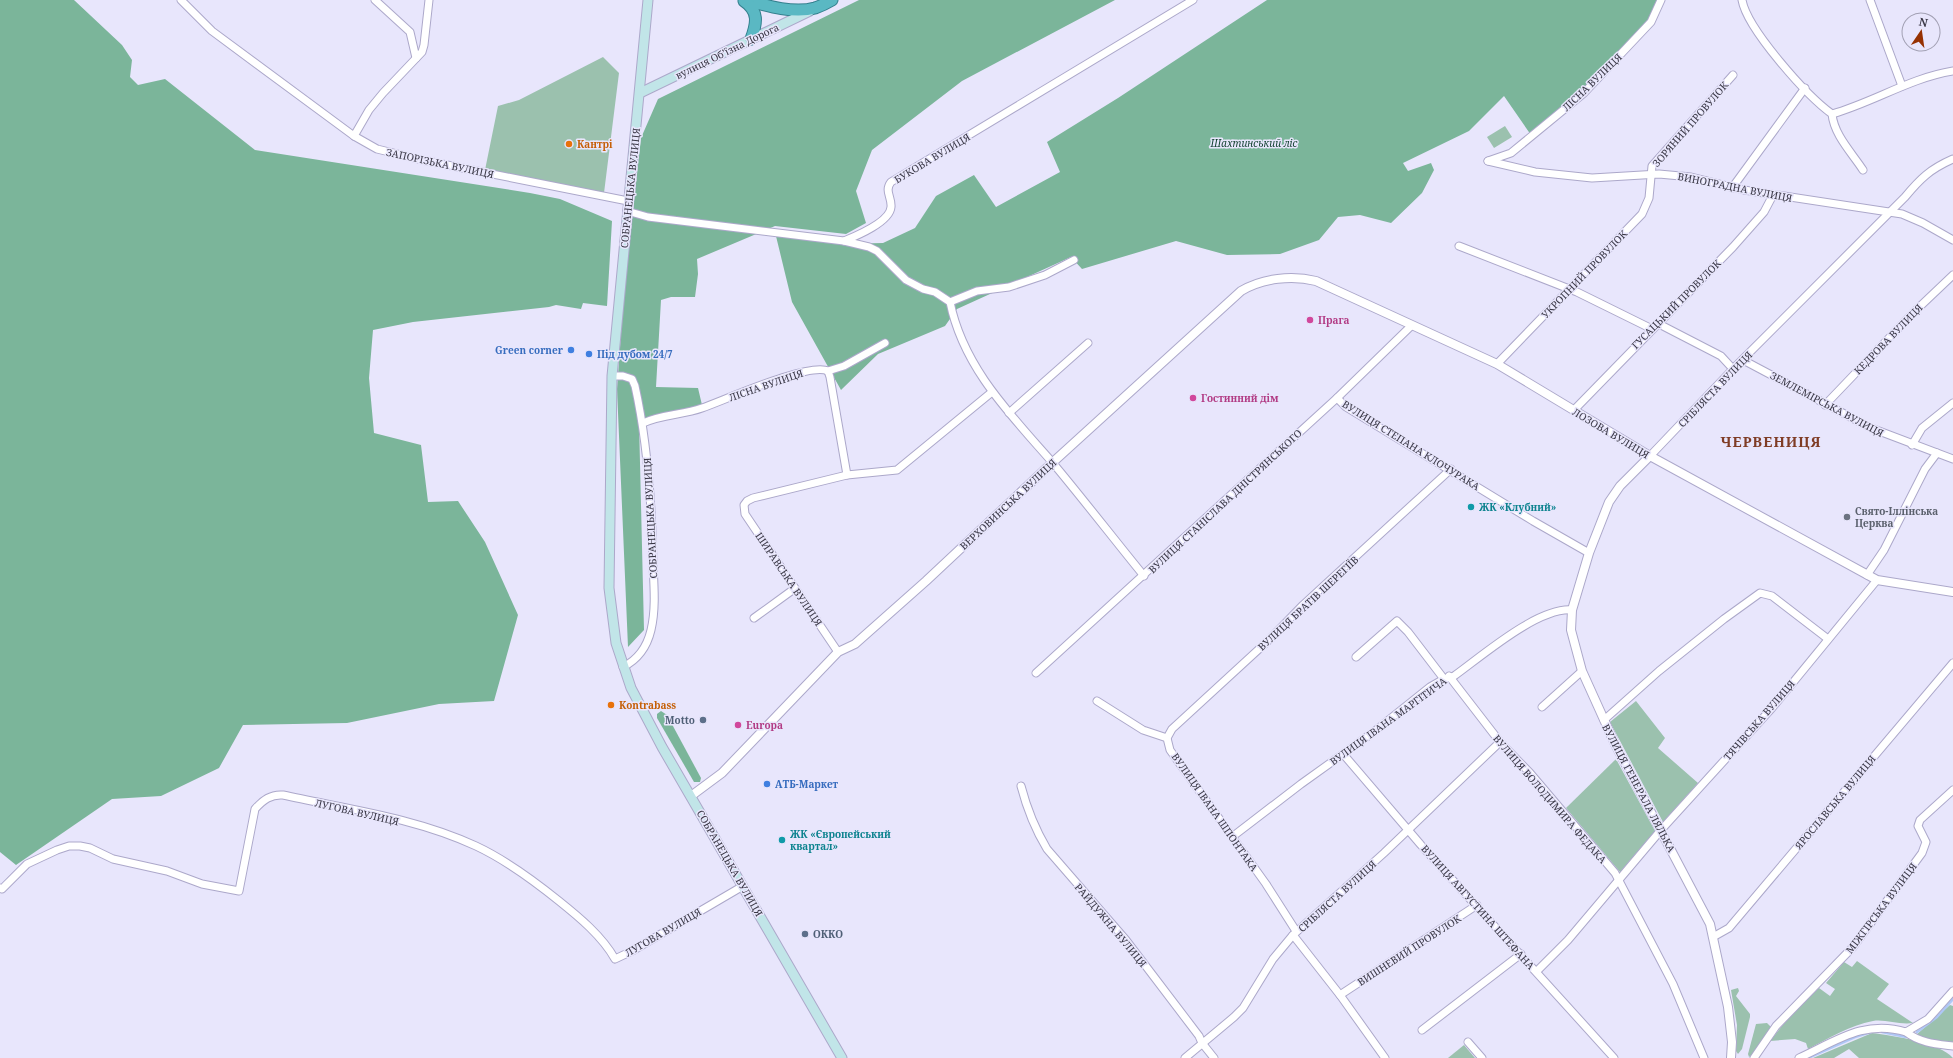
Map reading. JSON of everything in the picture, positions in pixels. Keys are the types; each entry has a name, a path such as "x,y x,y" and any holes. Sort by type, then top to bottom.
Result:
{"highway":[{"path":"741,0 751,6 756,18 751,39"},
{"name":"вулиця Обʼїзна Дорога","path":"746,0 789,9 815,8 832,0"}],"main road":[{"name":"СОБРАНЕЦЬКА ВУЛИЦЯ","path":"648,0 612,376 609,588 612,623 623,666 653,730 842,1058"},
{"name":"вулиця Обʼїзна Дорога","path":"640,93 815,8"}],"street":[{"name":"ЗАПОРІЗЬКА ВУЛИЦЯ","path":"181,0 212,31 354,136 377,149 422,160 628,201"},
{"path":"375,0 410,32 416,58"},
{"path":"354,136 374,104 416,58 424,45 428,0"},
{"name":"БУКОВА ВУЛИЦЯ","path":"844,241 865,232 888,214 891,208 887,191 891,182 1192,0"},
{"name":"ЛІСНА ВУЛИЦЯ","path":"1488,161 1511,153 1584,93 1651,22 1661,0"},
{"path":"1742,0 1744,10 1752,26 1773,54 1832,114 1833,122 1841,138 1864,170"},
{"path":"1870,0 1902,86"},
{"path":"1832,114 1853,108 1922,78 1953,71"},
{"name":"ЗОРЯНИЙ ПРОВУЛОК","path":"1650,175 1652,166 1733,75"},
{"path":"1732,188 1805,88"},
{"name":"СРІБЛЯСТА ВУЛИЦЯ","path":"1604,720 1582,671 1571,630 1572,610 1589,553 1609,502 1620,486 1733,369 1926,174 1936,166 1953,159"},
{"name":"ВИНОГРАДНА ВУЛИЦЯ","path":"1488,161 1535,172 1592,178 1659,174 1697,178 1732,188 1902,214 1923,223 1953,240"},
{"name":"УКРОПНИЙ ПРОВУЛОК","path":"1497,364 1642,214 1649,198 1650,175"},
{"name":"ГУСАЦЬКИЙ ПРОВУЛОК","path":"1574,410 1733,247 1764,212 1773,195"},
{"path":"627,211 648,217 844,241 869,247 877,251 906,280 923,289 935,292 950,302 955,326 992,392 1144,576"},
{"path":"865,232 869,247"},
{"path":"1459,246 1568,289 1652,329"},
{"path":"950,302 977,291 1009,287 1045,275 1074,260"},
{"name":"КЕДРОВА ВУЛИЦЯ","path":"1825,405 1913,313 1953,275"},
{"name":"ВЕРХОВИНСЬКА ВУЛИЦЯ","path":"691,796 722,774 838,652 861,638 926,581 1052,463 1246,288 1272,280 1304,278 1316,281 1352,298"},
{"name":"ЛОЗОВА ВУЛИЦЯ","path":"1352,298 1497,364 1650,456 1867,575"},
{"path":"1658,324 1721,356 1733,369"},
{"name":"ВУЛИЦЯ СТАНІСЛАВА ДНІСТРЯНСЬКОГО","path":"1036,673 1144,576 1337,398 1411,326"},
{"name":"ЛІСНА ВУЛИЦЯ","path":"643,423 655,418 682,414 767,383 808,371 823,368 828,371 844,366 885,343"},
{"path":"1009,413 1088,343"},
{"name":"ЗЕМЛЕМІРСЬКА ВУЛИЦЯ","path":"1743,360 1825,405 1877,431 1953,459"},
{"path":"828,371 847,475 897,470 992,392"},
{"name":"СОБРАНЕЦЬКА ВУЛИЦЯ","path":"612,376 623,376 632,379 635,386 643,423 651,501 653,620 642,652 638,658 623,666"},
{"name":"ВУЛИЦЯ СТЕПАНА КЛОЧУРАКА","path":"1337,398 1346,407 1533,521 1589,553"},
{"path":"1912,445 1914,437 1922,428 1953,403"},
{"path":"1937,453 1925,469 1884,550 1867,575 1877,580 1953,592"},
{"name":"ВУЛИЦЯ БРАТІВ ШЕРЕГІЇВ","path":"1167,738 1172,729 1271,638 1303,605 1451,470"},
{"name":"ШИРАВСЬКА ВУЛИЦЯ","path":"838,652 794,589 746,514 744,505 747,501 753,498 847,475"},
{"name":"ТЯЧІВСЬКА ВУЛИЦЯ","path":"1537,971 1568,940 1661,830 1772,708 1877,580"},
{"path":"754,618 794,589"},
{"name":"ВУЛИЦЯ ГЕНЕРАЛА ЛЯЛЬКА","path":"1731,1058 1732,1042 1728,1007 1710,924 1604,720 1659,671 1724,619 1760,594 1772,596 1828,639"},
{"name":"ВУЛИЦЯ ІВАНА МАРГІТИЧА","path":"1232,837 1313,775 1338,757 1344,755 1430,687 1446,678 1454,676 1515,632 1535,620 1564,609 1572,610"},
{"name":"ВУЛИЦЯ ВОЛОДИМИРА ФЕДАКА","path":"1356,657 1397,621 1408,632 1500,742 1530,772 1614,873 1673,984 1704,1058"},
{"name":"ЯРОСЛАВСЬКА ВУЛИЦЯ","path":"1713,937 1729,928 1953,662"},
{"path":"1542,707 1582,671"},
{"path":"1097,701 1143,730 1167,738"},
{"name":"ВУЛИЦЯ ІВАНА ШПОНТАКА","path":"1167,738 1170,750 1281,907 1295,933 1384,1058"},
{"name":"СРІБЛЯСТА ВУЛИЦЯ","path":"1185,1058 1234,1018 1243,1008 1273,959 1295,933 1409,829 1500,742"},
{"name":"ВУЛИЦЯ АВГУСТИНА ШТЕФАНА","path":"1344,755 1614,1058"},
{"name":"РАЙДУЖНА ВУЛИЦЯ","path":"1021,786 1026,806 1037,833 1047,849 1126,940 1214,1058"},
{"name":"МІЖГІРСЬКА ВУЛИЦЯ","path":"1754,1058 1776,1026 1853,947 1922,853 1926,842 1918,826 1920,820 1953,790"},
{"name":"ЛУГОВА ВУЛИЦЯ","path":"0,888 2,889 27,864 57,850 69,846 80,846 90,848 113,859 167,872 202,884 239,891 255,809 273,794 439,831 476,846 531,878 582,920 615,959 632,951 743,886"},
{"name":"ВИШНЕВИЙ ПРОВУЛОК","path":"1340,995 1477,905"},
{"path":"1422,1030 1521,954"},
{"path":"1906,1032 1928,1019 1953,991"},
{"path":"1800,1058 1862,1029 1891,1027 1906,1032 1912,1037 1928,1043 1953,1046"},
{"path":"1468,1042 1482,1058"}],"green space":[{"path":"0,0 74,0 122,45 132,60 130,77 138,85 165,79 255,150 530,193 560,199 612,221 607,306 583,303 581,309 556,305 413,322 373,330 369,378 374,433 421,445 428,502 458,501 485,542 518,615 494,701 439,704 347,723 243,725 219,768 161,796 112,799 16,865 0,852"},
{"path":"859,0 1115,0 962,81 872,150 856,191 866,223 846,234 775,226 697,259 698,274 695,297 671,297 661,300 656,387 698,388 702,405 639,421 644,630 628,647 617,389 624,292 641,138 658,99"},
{"name":"Шахтинський ліс","path":"1267,0 1661,0 1634,43 1576,100 1531,135 1504,96 1469,131 1403,163 1408,171 1431,163 1434,170 1422,193 1391,223 1360,215 1338,217 1319,240 1280,254 1227,255 1176,241 1082,269 1071,257 957,309 945,326 878,354 841,390 792,302 775,232 841,244 883,243 915,228 936,196 974,175 996,207 1060,172 1047,142 1118,98"},
{"path":"603,57 619,73 604,193 485,170 498,106 519,100"},
{"path":"1505,126 1512,137 1494,148 1487,137"},
{"path":"1636,701 1665,738 1658,748 1698,783 1663,822 1610,722"},
{"path":"661,711 667,715 701,778 700,782 694,782 657,718 657,714"},
{"path":"1616,759 1655,831 1620,872 1566,808"},
{"path":"1857,961 1889,984 1877,999 1913,1023 1873,1021 1864,1023 1839,1033 1808,1049 1806,1043 1795,1039 1770,1041 1790,1016 1819,988 1830,996 1835,989 1826,983 1844,962 1852,967"},
{"path":"1738,988 1739,991 1736,996 1750,1014 1750,1017 1742,1049 1738,1054 1736,1051 1737,1025 1731,990"},
{"path":"1950,1005 1953,1006 1953,1043 1929,1041 1916,1035"},
{"path":"1767,1023 1772,1028 1753,1054 1749,1057 1748,1054 1756,1024"},
{"path":"1872,1033 1904,1038 1927,1044 1946,1052 1953,1058 1859,1058 1849,1049 1834,1058 1813,1058"},
{"path":"1464,1045 1475,1058 1448,1058"}],"waterway":[{"path":"1917,1032 1937,1017 1953,999"},
{"path":"1808,1058 1855,1037 1871,1032"},
{"path":"1882,1032 1906,1037"}],"place":[{"name":"Кантрі","path":"569,144"},
{"name":"Прага","path":"1310,320"},
{"name":"Green corner","path":"571,350"},
{"name":"Під дубом 24/7","path":"589,354"},
{"name":"Гостинний дім","path":"1193,398"},
{"name":"ЖК «Клубний»","path":"1471,507"},
{"name":"Свято-Іллінська Церква","path":"1847,517"},
{"name":"Kontrabass","path":"611,705"},
{"name":"Motto","path":"703,720"},
{"name":"Europa","path":"738,725"},
{"name":"АТБ-Маркет","path":"767,784"},
{"name":"ЖК «Європейський квартал»","path":"782,840"},
{"name":"ОККО","path":"805,934"}],"district":[{"name":"ЧЕРВЕНИЦЯ","path":"1771,442"}]}
